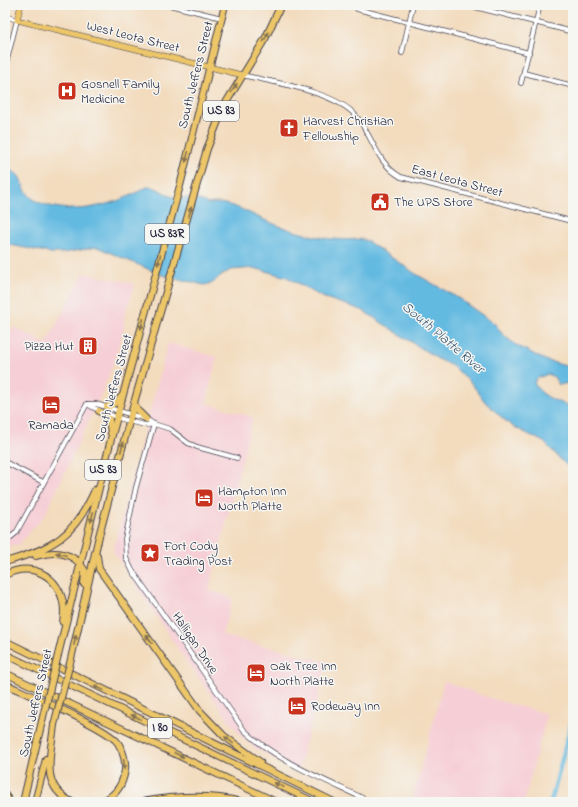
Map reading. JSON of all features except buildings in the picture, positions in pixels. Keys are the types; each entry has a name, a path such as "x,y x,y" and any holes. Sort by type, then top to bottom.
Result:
{"highway":[{"name":"South Jeffers Street","path":"23,802 111,438 181,182 224,5"},
{"name":"US 83","path":"242,75 265,39 281,5"},
{"name":"South Jeffers Street","path":"35,802 71,659 98,540 134,402 214,126 228,98 242,75"},
{"path":"107,407 117,402 125,388"},
{"path":"134,402 137,410 146,419"},
{"path":"100,411 109,419 111,438"},
{"path":"5,563 54,544 69,532 84,514 103,474"},
{"path":"98,540 97,561 99,569 200,711 212,726 237,747 285,778"},
{"path":"5,563 58,552 68,555 80,565 86,573 79,607 79,621"},
{"path":"5,575 15,571 30,570 48,576 55,584 62,597 64,605 58,655"},
{"path":"5,641 334,802"},
{"name":"I 80","path":"5,654 314,802"},
{"name":"I 80","path":"5,672 276,802"},
{"path":"5,684 102,730 118,743 124,757 124,774 114,794 101,802"},
{"path":"54,725 49,759 50,777 57,790 72,802"},
{"path":"26,802 32,764"},
{"path":"5,795 10,802"},
{"path":"142,802 161,798 200,796 242,802"}],"main road":[{"path":"17,20 21,5"},
{"name":"West Leota Street","path":"17,20 209,67"},
{"name":"East Leota Street","path":"209,67 242,75"}],"street":[{"path":"169,5 222,18"},
{"path":"402,53 413,5"},
{"path":"467,5 573,32"},
{"path":"522,83 540,5"},
{"path":"357,9 529,52"},
{"name":"West Leota Street","path":"5,16 17,20"},
{"path":"5,68 17,20"},
{"path":"524,73 573,86"},
{"name":"East Leota Street","path":"242,75 324,96 342,103 356,116 382,162 391,171 401,177 571,221"},
{"path":"87,404 107,407 149,426 154,424"},
{"path":"87,404 100,411 118,413"},
{"name":"South Jeffers Street","path":"5,542 16,533 87,404"},
{"path":"130,418 146,419 154,424 170,429 188,443 197,447 237,458"},
{"name":"Halligan Drive","path":"154,424 136,487 125,539 126,558 132,570 244,730 261,745 277,755 371,802"},
{"path":"5,462 43,482"}],"shaded area":[{"path":"84,273 135,284 124,316 124,329 113,365 100,397 45,515 19,544 5,549 5,343 14,327 46,344"},
{"path":"168,343 217,357 206,403 253,417 209,590 233,598 222,635 327,662 298,771 254,748 240,735 186,661 113,551"},
{"path":"444,681 490,698 547,714 524,802 412,802"}],"water":[{"name":"South Platte River","path":"5,168 18,175 28,194 32,198 53,207 77,209 93,207 117,201 148,187 152,187 173,197 196,199 208,204 224,204 240,208 269,222 314,236 349,240 361,239 367,241 416,274 458,298 495,324 503,335 516,345 545,360 573,368 573,382 559,385 554,377 548,374 538,378 534,382 540,391 545,395 573,407 573,470 568,467 544,442 507,422 486,403 471,383 454,367 438,359 362,310 322,297 287,277 254,268 231,270 220,276 213,283 204,285 162,275 97,247 64,253 51,253 5,244"}],"waterway":[{"path":"551,802 573,717"}],"place":[{"name":"Gosnell Family Medicine","path":"67,91"},
{"name":"Harvest Christian Fellowship","path":"289,128"},
{"name":"The UPS Store","path":"380,202"},
{"name":"Pizza Hut","path":"88,346"},
{"name":"Ramada","path":"51,405"},
{"name":"Hampton Inn North Platte","path":"204,498"},
{"name":"Fort Cody Trading Post","path":"150,553"},
{"name":"Oak Tree Inn North Platte","path":"256,673"},
{"name":"Rodeway Inn","path":"297,706"}]}
